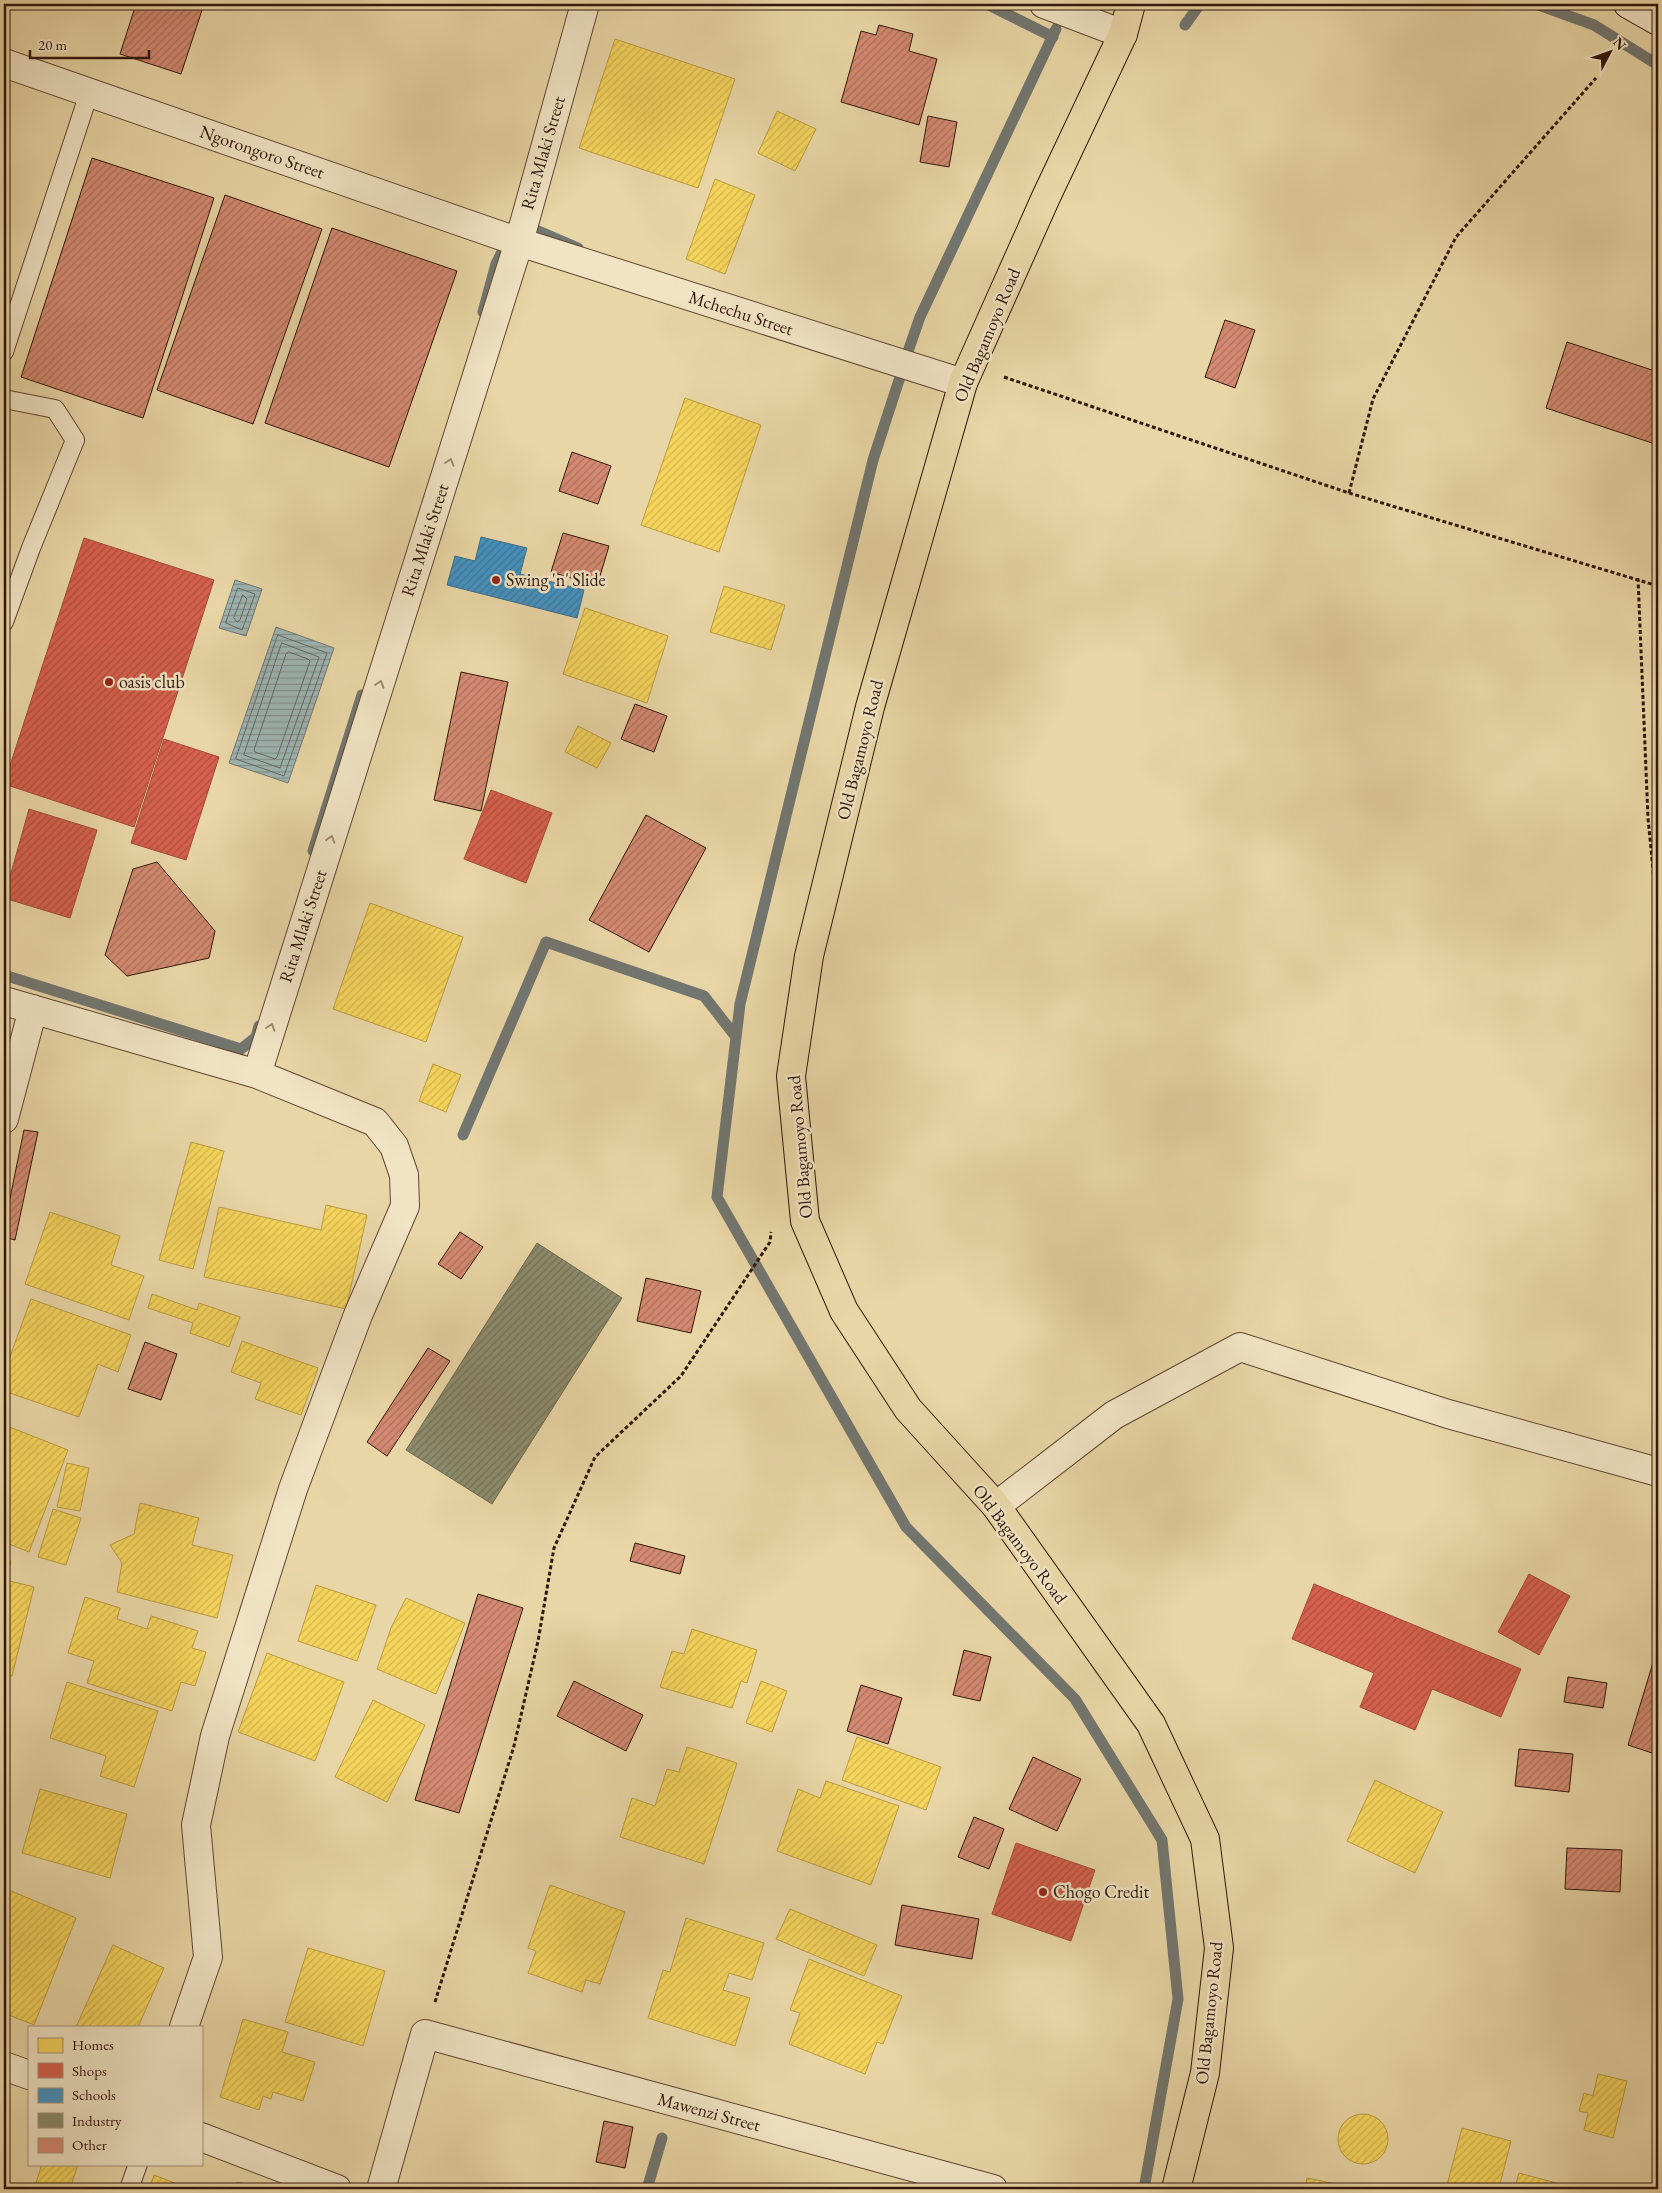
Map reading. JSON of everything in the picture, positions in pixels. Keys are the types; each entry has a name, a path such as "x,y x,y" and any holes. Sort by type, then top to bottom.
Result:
{"main road":[{"path":"1123,34 1131,4"},
{"path":"1123,34 1152,4"},
{"name":"Old Bagamoyo Road","path":"1123,34 967,375 870,707 809,956 791,1076 805,1221 844,1311 908,1409 996,1506 1151,1724 1204,1839 1219,1948 1205,2073 1176,2189"}],"street":[{"name":"Rita Mlaki Street","path":"257,1074 519,242 585,4"},
{"path":"1044,4 1123,34"},
{"path":"1628,4 1658,21"},
{"name":"Ngorongoro Street","path":"4,63 519,242"},
{"name":"Mchechu Street","path":"519,242 967,375"},
{"path":"4,1001 257,1074 375,1122 394,1146 404,1175 405,1206 358,1315 293,1489 215,1736 196,1825 208,1957 184,2026"},
{"path":"4,1119 33,1010"},
{"path":"996,1506 1114,1415 1240,1347 1448,1414 1658,1472"},
{"path":"382,2189 425,2034"},
{"name":"Mawenzi Street","path":"425,2034 993,2189"},
{"path":"4,2066 28,2075"},
{"path":"202,2137 337,2189"}],"lane":[{"path":"4,352 89,92"},
{"path":"4,399 55,409 75,440 31,548 4,622"},
{"path":"129,2189 137,2166"}],"path":[{"path":"1349,492 1373,399 1456,236 1596,78"},
{"path":"967,375 1638,578 1658,586"},
{"path":"1638,578 1648,818 1658,921"},
{"path":"425,2034 514,1746 538,1641 554,1548 595,1457 681,1376 770,1242 772,1222"}],"water":[{"path":"235,580 262,589 246,636 219,628"},
{"path":"276,627 334,648 288,783 229,763"}],"building: Homes":[{"path":"615,39 735,79 698,188 579,148"},
{"path":"777,111 816,129 795,171 758,153"},
{"path":"715,179 755,195 725,274 686,259"},
{"path":"685,398 761,425 719,552 641,525"},
{"path":"724,586 785,605 771,650 710,632"},
{"path":"585,608 668,636 647,703 563,674"},
{"path":"578,726 611,743 597,768 565,752"},
{"path":"370,903 463,937 426,1042 333,1009"},
{"path":"433,1064 461,1075 446,1112 419,1101"},
{"path":"191,1142 224,1151 193,1269 159,1260"},
{"path":"326,1205 367,1215 346,1309 204,1277 219,1207 321,1230"},
{"path":"50,1212 120,1236 111,1265 144,1276 129,1320 25,1284"},
{"path":"152,1294 197,1310 199,1303 240,1317 229,1347 190,1333 193,1323 148,1308"},
{"path":"31,1299 131,1335 118,1372 98,1364 79,1417 4,1391 4,1373"},
{"path":"242,1341 318,1368 301,1415 255,1399 261,1383 231,1372"},
{"path":"7,1426 68,1450 29,1552 4,1542 4,1434"},
{"path":"67,1463 89,1468 80,1511 57,1507"},
{"path":"140,1503 199,1518 192,1545 233,1555 217,1618 117,1592 122,1563 110,1545 134,1534"},
{"path":"53,1509 81,1518 66,1565 38,1557"},
{"path":"4,1559 11,1561 6,1580 34,1587 12,1676 4,1674"},
{"path":"316,1585 376,1605 357,1661 298,1641"},
{"path":"85,1597 120,1608 117,1619 147,1629 151,1616 198,1631 192,1648 206,1652 195,1686 181,1682 172,1711 87,1683 94,1661 68,1653"},
{"path":"406,1598 465,1623 436,1694 377,1669 391,1628"},
{"path":"692,1629 757,1650 747,1683 741,1681 732,1708 660,1687 672,1651 684,1654"},
{"path":"267,1653 344,1682 315,1761 238,1732"},
{"path":"761,1681 787,1691 772,1732 746,1723"},
{"path":"67,1682 158,1711 134,1787 100,1776 106,1756 50,1738"},
{"path":"373,1700 425,1725 387,1802 335,1777"},
{"path":"857,1737 941,1767 926,1810 842,1780"},
{"path":"687,1747 737,1763 704,1864 620,1837 632,1798 655,1806 667,1769 679,1772"},
{"path":"1375,1780 1443,1812 1415,1873 1347,1841"},
{"path":"826,1781 899,1806 871,1885 777,1851 798,1789 820,1798"},
{"path":"40,1789 127,1814 110,1878 22,1853"},
{"path":"550,1885 625,1912 600,1984 586,1980 582,1992 528,1973 536,1951 528,1948"},
{"path":"4,1888 76,1918 34,2025 4,2013"},
{"path":"790,1909 877,1945 864,1976 776,1939"},
{"path":"686,1918 764,1943 752,1980 729,1973 723,1990 750,1998 735,2046 648,2018 663,1970 670,1972"},
{"path":"113,1945 164,1968 138,2026 76,2026"},
{"path":"308,1948 385,1971 363,2046 285,2022"},
{"path":"809,1959 902,1996 883,2044 877,2042 865,2074 789,2044 800,2013 790,2010"},
{"path":"243,2019 288,2032 282,2052 315,2062 303,2101 273,2092 271,2099 263,2096 259,2110 220,2097"},
{"path":"1598,2074 1627,2081 1613,2138 1584,2130 1588,2113 1579,2111 1584,2093 1593,2096"},
{"path":"1358,2114 1368,2114 1381,2121 1388,2134 1388,2144 1381,2157 1368,2164 1358,2164 1349,2160 1342,2153 1338,2144 1338,2134 1342,2125 1349,2118"},
{"path":"1462,2128 1511,2141 1500,2184 1515,2187 1519,2173 1571,2187 1570,2189 1446,2189"},
{"path":"41,2166 77,2166 70,2189 34,2189"},
{"path":"154,2175 190,2189 149,2189"},
{"path":"1307,2178 1360,2189 1305,2189"},
{"path":"237,2182 267,2189 235,2189"}],"building: Shops":[{"name":"oasis club","path":"84,538 214,580 134,827 4,784"},
{"path":"164,739 219,757 186,860 131,843"},
{"path":"491,790 552,813 526,883 464,859"},
{"path":"29,809 97,830 70,918 4,898"},
{"path":"1529,1574 1570,1596 1539,1655 1498,1632"},
{"path":"1314,1584 1521,1669 1501,1717 1432,1689 1415,1730 1360,1707 1374,1673 1292,1639"},
{"name":"Chogo Credit","path":"1016,1843 1095,1870 1071,1941 992,1914"}],"building: Schools":[{"name":"Swing 'n' Slide","path":"481,537 527,548 520,574 584,590 577,618 447,585 455,556 475,561"}],"building: Industry":[{"path":"537,1243 622,1298 492,1504 406,1450"}],"building: Other":[{"path":"136,4 204,4 181,74 120,54"},
{"path":"879,25 913,34 909,51 937,59 919,125 841,102 861,31 876,35"},
{"path":"928,116 957,122 949,167 920,162"},
{"path":"92,158 214,198 143,418 21,377"},
{"path":"225,195 322,229 253,424 157,390"},
{"path":"332,228 457,271 389,467 265,423"},
{"path":"1225,320 1255,330 1235,388 1205,377"},
{"path":"1567,342 1658,372 1658,445 1546,408"},
{"path":"572,452 611,466 598,504 559,491"},
{"path":"563,533 609,546 597,586 551,572"},
{"path":"461,672 508,682 481,811 434,800"},
{"path":"635,704 667,716 654,752 621,739"},
{"path":"646,815 706,848 649,952 589,920"},
{"path":"157,862 215,931 209,958 127,976 105,955 133,869"},
{"path":"24,1130 38,1132 15,1240 4,1237 4,1227"},
{"path":"460,1232 483,1247 461,1279 438,1264"},
{"path":"646,1278 701,1291 691,1333 637,1321"},
{"path":"145,1342 177,1354 161,1400 128,1389"},
{"path":"428,1348 450,1361 387,1456 367,1442"},
{"path":"635,1543 685,1556 680,1574 630,1561"},
{"path":"478,1594 523,1608 459,1813 415,1800"},
{"path":"1658,1646 1658,1755 1628,1745"},
{"path":"964,1650 991,1657 980,1701 953,1695"},
{"path":"1568,1677 1607,1683 1603,1708 1564,1702"},
{"path":"574,1681 643,1715 626,1751 557,1716"},
{"path":"861,1685 902,1698 888,1744 847,1731"},
{"path":"1519,1749 1573,1754 1569,1792 1515,1786"},
{"path":"1033,1757 1081,1779 1057,1831 1009,1809"},
{"path":"974,1817 1004,1829 989,1869 958,1857"},
{"path":"1567,1848 1622,1850 1620,1892 1565,1889"},
{"path":"902,1905 979,1919 972,1959 895,1945"},
{"path":"604,2121 633,2127 625,2168 596,2162"},
{"path":"558,2185 578,2188 578,2189 557,2189"}],"waterway":[{"path":"987,4 1053,37"},
{"path":"1185,25 1200,4"},
{"path":"1536,4 1594,25 1658,65"},
{"path":"905,360 920,317 1056,29"},
{"path":"536,230 578,248"},
{"path":"483,312 496,264 505,246"},
{"path":"901,374 873,460 740,1004 717,1197 906,1527 1075,1699 1162,1840 1178,1999 1144,2189"},
{"path":"313,851 362,695"},
{"path":"463,1135 546,942 704,996 736,1037"},
{"path":"4,975 241,1049 256,1037 259,1026"},
{"path":"647,2189 662,2138"}],"place":[{"name":"Swing 'n' Slide","path":"496,580"},
{"name":"oasis club","path":"109,682"},
{"name":"Chogo Credit","path":"1043,1892"}]}
